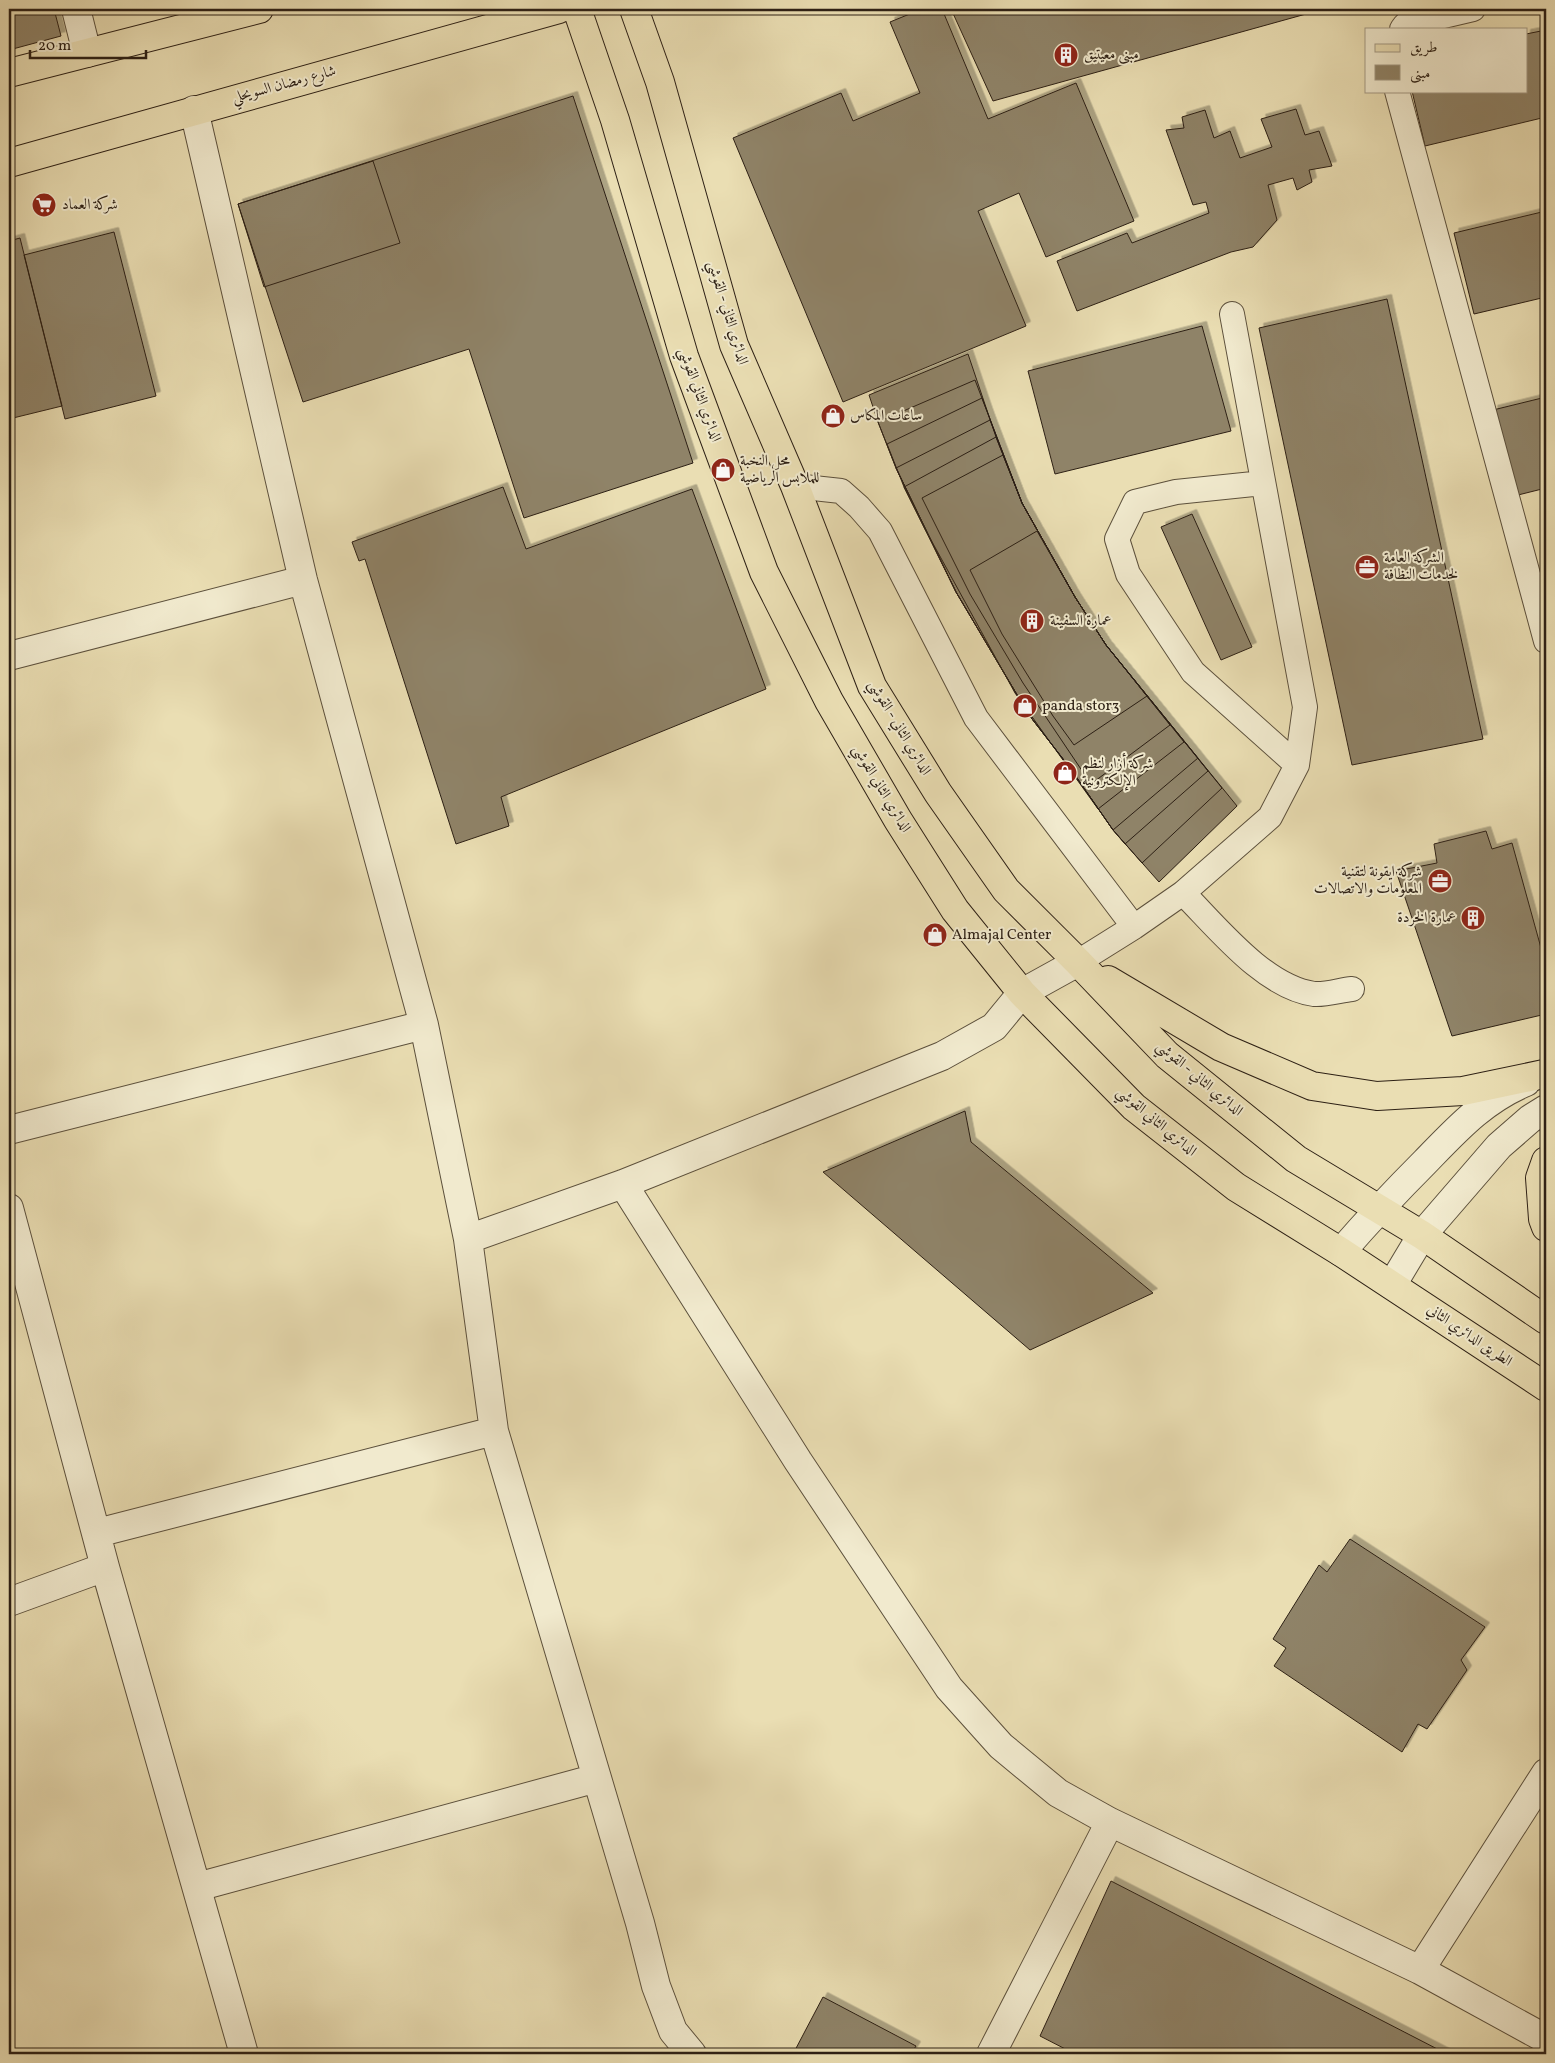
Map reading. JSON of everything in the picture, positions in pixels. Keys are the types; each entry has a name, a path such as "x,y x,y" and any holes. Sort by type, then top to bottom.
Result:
{"main road":[{"path":"9,74 259,9"},
{"name":"شارع رمضان السويحلي","path":"9,163 559,9"},
{"name":"الدائري الثاني القوشي","path":"577,9 615,120 684,356 764,572 829,701 898,820 955,910 1022,993 1134,1107 1236,1187 1392,1285"},
{"name":"الدائري الثاني - القوشي","path":"634,9 660,82 734,345 795,486 872,686 938,793 1006,890 1078,962 1167,1056 1296,1159 1422,1235 1546,1320"},
{"path":"1078,962 1221,1047 1312,1086 1377,1096 1464,1091 1545,1074"},
{"path":"1546,1161 1540,1178 1543,1219 1546,1226"},
{"name":"الطريق الدائري الثاني","path":"1392,1285 1546,1387"}],"street":[{"path":"76,9 87,53"},
{"path":"194,110 303,580 424,1024 468,1239 494,1431 640,1922 656,1986 673,2031 692,2054"},
{"path":"9,656 303,580"},
{"path":"468,1239 623,1184 942,1056 994,1027 1022,993 1078,962"},
{"path":"9,1130 424,1024"},
{"path":"1341,1252 1378,1210 1474,1112 1508,1089 1545,1074"},
{"path":"1392,1285 1422,1235 1499,1146 1530,1119 1546,1109"},
{"path":"623,1184 798,1461 949,1688 1001,1746 1058,1793 1110,1822 1420,1970 1546,2038"},
{"path":"9,1208 13,1241 244,2054"},
{"path":"97,1533 494,1431"},
{"path":"9,1602 105,1567"},
{"path":"1420,1970 1546,1773"},
{"path":"197,1887 597,1778"},
{"path":"991,2054 1110,1822"}],"lane":[{"path":"1403,28 1405,25 1473,9"},
{"path":"1397,92 1546,641"},
{"path":"1078,962 1134,927 1183,893 1270,817 1297,765 1305,707 1232,314"},
{"path":"1263,483 1176,492 1135,502 1117,539 1128,574 1193,672 1297,765"},
{"path":"795,486 841,491 859,507 880,531 976,718 1134,927"},
{"path":"1183,893 1256,966 1286,985 1315,994 1352,989"}],"building":[{"path":"9,9 54,9 61,36 9,50"},
{"path":"922,9 942,9 988,119 1076,83 1134,221 1046,257 1019,193 978,211 1026,326 843,402 733,138 841,93 853,121 920,93 890,22"},
{"name":"مبنى معيتيق","path":"951,9 1324,9 993,101"},
{"path":"1546,30 1546,117 1425,146 1412,92 1528,92 1528,34"},
{"path":"573,96 693,463 524,518 469,349 303,402 238,204"},
{"path":"1296,109 1305,135 1319,131 1332,166 1309,170 1312,182 1297,190 1293,178 1268,185 1277,220 1253,247 1231,252 1077,311 1057,261 1127,233 1132,243 1209,213 1206,202 1193,205 1166,130 1184,128 1182,117 1205,110 1214,138 1230,131 1240,158 1272,147 1261,119"},
{"path":"373,161 400,243 264,287 238,204"},
{"path":"1546,211 1546,297 1474,314 1454,233"},
{"path":"114,232 156,396 65,419 24,255"},
{"path":"20,238 62,406 9,419 9,241"},
{"path":"1387,299 1483,739 1352,765 1259,328"},
{"path":"1202,326 1231,431 1055,474 1028,371"},
{"name":"عمارة السفينة","path":"968,354 996,437 1022,503 1075,597 1106,645 1237,806 1159,882 1113,830 1070,768 1029,715 956,592 896,468 878,422 869,395"},
{"name":"عمارة السفينة","path":"975,380 1022,503 1075,597 1106,645 1222,788 1142,863 1113,830 1070,768 1029,715 956,592 896,468 878,422"},
{"path":"1546,397 1546,488 1514,496 1493,410"},
{"name":"عمارة السفينة","path":"982,398 1022,503 1075,597 1106,645 1208,771 1125,844 1029,715 956,592 904,487 887,444"},
{"name":"عمارة السفينة","path":"990,420 1022,503 1075,597 1106,645 1198,758 1113,830 1070,768 1029,715 956,592 896,468"},
{"name":"عمارة السفينة","path":"996,437 1022,503 1075,597 1106,645 1184,742 1098,809 1015,693 904,487"},
{"path":"1003,455 1022,503 1075,597 1106,645 1170,725 1091,784 1023,683 970,594 922,498"},
{"path":"503,487 526,549 692,489 766,689 501,797 509,826 456,844 365,559 359,561 352,542"},
{"path":"1192,514 1252,647 1221,660 1161,527"},
{"path":"1037,531 1075,597 1106,645 1147,696 1074,745 1053,716 1002,634 970,570"},
{"name":"عمارة الخردة","path":"1486,831 1492,849 1512,843 1546,966 1546,1014 1452,1036 1396,871 1437,863 1434,844"},
{"path":"965,1111 971,1142 1153,1293 1030,1350 823,1172"},
{"path":"1350,1539 1485,1627 1461,1660 1467,1670 1427,1729 1418,1724 1402,1752 1274,1666 1286,1648 1273,1639 1319,1565 1327,1572"},
{"path":"1111,1881 1447,2054 1075,2054 1040,2036"},
{"path":"823,1997 916,2046 911,2054 793,2054"}],"place":[{"name":"مبنى معيتيق","path":"1066,55"},
{"name":"شركة العماد","path":"44,205"},
{"name":"ساعات المكاس","path":"833,416"},
{"name":"محل النخبة للملابس الرياضية","path":"723,470"},
{"name":"الشركة العامة لخدمات النظافة","path":"1367,567"},
{"name":"عمارة السفينة","path":"1032,621"},
{"name":"panda stor3","path":"1025,706"},
{"name":"شركة أزار لنظم الإلكترونية","path":"1065,773"},
{"name":"شركة ايقونة لتقنية المعلومات والاتصالات","path":"1440,881"},
{"name":"عمارة الخردة","path":"1473,918"},
{"name":"Almajal Center","path":"935,935"}]}
